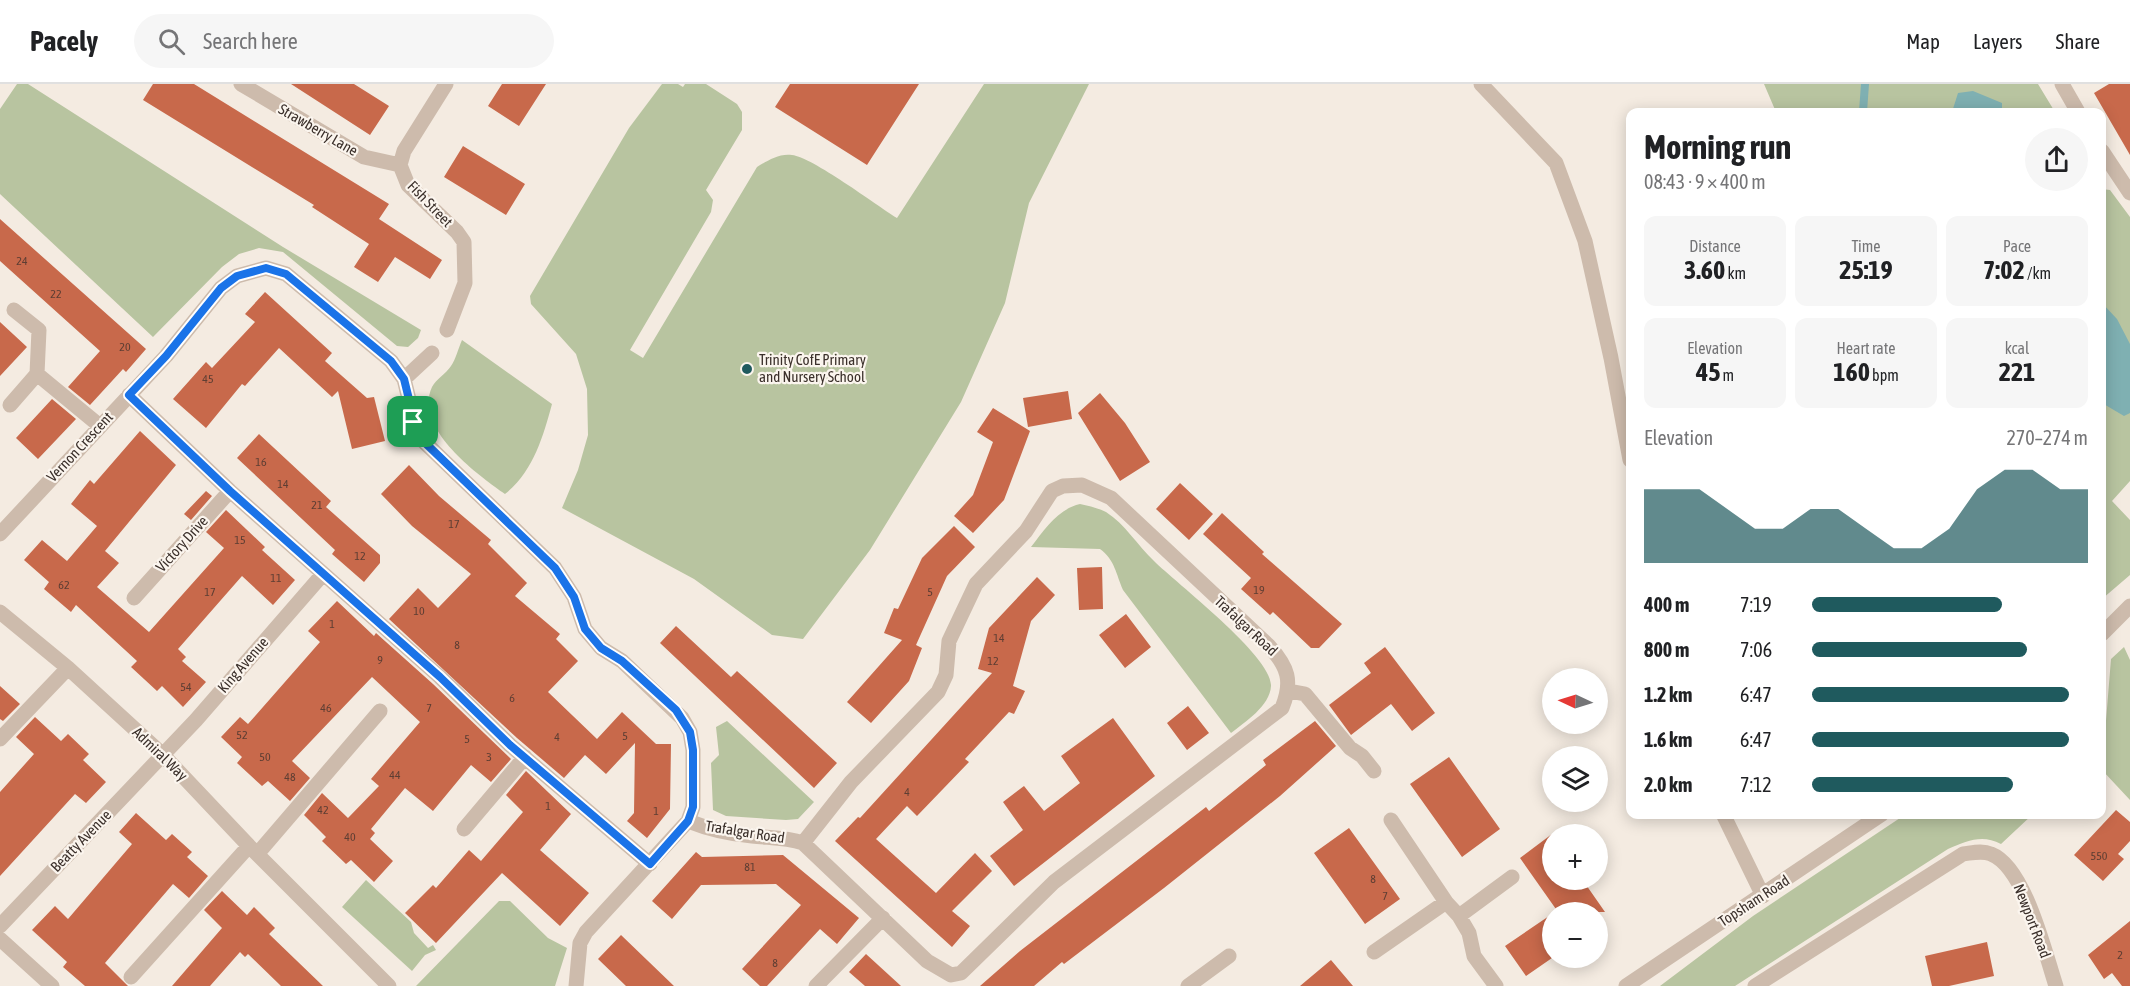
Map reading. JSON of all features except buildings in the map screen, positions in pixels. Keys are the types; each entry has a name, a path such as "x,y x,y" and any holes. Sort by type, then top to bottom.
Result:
{"street":[{"name":"Strawberry Lane","path":"241,84 364,157 400,165"},
{"name":"Fish Street","path":"446,84 404,151 400,165 408,185 457,232 464,242 465,283 447,330"},
{"path":"1481,84 1556,163 1585,241 1626,439"},
{"path":"2062,84 2076,108"},
{"path":"2106,158 2130,193"},
{"name":"Vernon Crescent","path":"0,534 166,356 221,288 237,276 266,268 286,274 391,361 404,379 418,436 555,568 574,597 585,629 601,648 622,661 682,718 690,732 693,750 693,807 688,821"},
{"path":"10,405 37,374 39,330 14,310"},
{"path":"404,379 432,353"},
{"path":"37,374 100,426"},
{"path":"129,395 230,491 440,677 525,757 650,864"},
{"name":"Trafalgar Road","path":"688,821 707,828 752,836 783,837 803,843 949,980 970,965 1054,882 1282,708 1289,691 1287,675 1281,660 1269,646 1199,582 1143,524 1111,498 1094,489 1082,485 1063,486 1052,491 1026,531 976,584 949,641 946,675 938,692 851,782 803,843"},
{"name":"Victory Drive","path":"134,598 230,491"},
{"name":"King Avenue","path":"162,754 323,574"},
{"path":"2106,630 2130,606"},
{"name":"Admiral Way","path":"0,612 68,668 162,754 389,986"},
{"path":"0,739 68,668"},
{"path":"1289,691 1305,694 1350,748 1362,756 1374,771"},
{"path":"131,977 380,711"},
{"name":"Beatty Avenue","path":"0,926 162,754"},
{"path":"464,829 525,757"},
{"path":"1725,819 1763,896"},
{"name":"Topsham Road","path":"1626,986 1875,819"},
{"path":"1391,820 1446,902 1460,916 1469,933 1474,956 1496,986"},
{"path":"576,986 580,943 586,932 688,821"},
{"name":"Newport Road","path":"1755,986 1963,854 1990,853 2000,859 2014,874 2034,920 2056,986"},
{"path":"1460,916 1512,877"},
{"path":"1374,952 1446,902"},
{"path":"816,986 883,918"},
{"path":"0,939 52,986"},
{"path":"1188,986 1229,956"}],"green space":[{"path":"17,84 28,84 283,247 421,330 418,338 408,347 397,346 283,252 259,248 239,254 222,267 153,337 0,194 0,109"},
{"name":"Trinity CofE Primary and Nursery School","path":"662,84 678,84 683,87 685,84 706,84 737,104 742,112 742,130 706,190 713,200 711,212 630,350 643,358 757,167 782,155 801,158 828,172 897,218 984,84 1089,84 1029,203 1005,303 961,402 870,550 803,639 772,635 694,579 562,508 578,470 588,435 587,389 576,354 531,304 530,296 629,128"},
{"path":"1764,84 2038,84 2053,108 1774,108"},
{"path":"2106,190 2110,190 2130,217 2130,481 2112,501 2130,520 2130,575 2106,596"},
{"path":"462,340 552,404 541,441 530,465 505,494 451,449 432,418 429,403 432,387 451,366"},
{"path":"1080,504 1106,512 1119,523 1154,561 1222,621 1257,657 1267,673 1271,686 1270,693 1262,707 1231,733 1123,590 1105,553 1100,549 1031,547 1059,515"},
{"path":"2124,647 2130,660 2130,800 2106,774 2106,721 2111,659"},
{"path":"727,721 814,802 798,819 726,816 713,810 711,763 719,755 716,727"},
{"path":"1898,819 2028,819 2001,844 1981,839 1968,841 1948,849 1735,986 1660,986 1753,916"},
{"path":"366,880 411,922 414,933 428,948 433,945 436,950 425,955 412,971 342,907"},
{"path":"499,901 510,901 548,938 567,948 555,986 416,986"}],"water":[{"path":"1973,91 2002,103 2002,108 1953,108 1958,93"},
{"path":"2106,307 2117,319 2130,344 2130,413 2124,416 2106,405"}],"waterway":[{"path":"1863,108 1865,84"}],"place":[{"name":"Trinity CofE Primary and Nursery School","path":"747,369"}],"route":[{"path":"266,268 286,274 391,361 404,379 413,422 418,436 555,568 574,597 585,629 601,648 622,661 654,693 676,710 690,732 693,750 693,807 688,821 650,864 510,745 440,677 230,491 129,395 166,356 221,288 237,276 266,268"}]}
